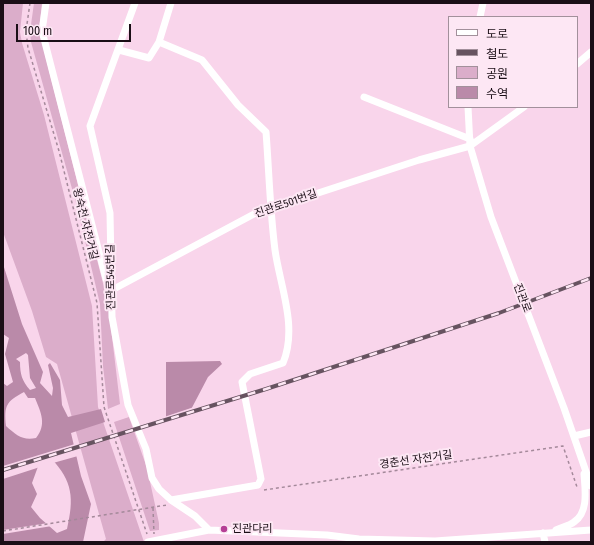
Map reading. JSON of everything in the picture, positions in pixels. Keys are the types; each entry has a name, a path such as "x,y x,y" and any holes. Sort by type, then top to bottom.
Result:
{"street":[{"path":"46,3 42,31 106,279 112,290"},
{"name":"진관로545번길","path":"135,3 90,126 110,213 112,317 128,405 146,449 152,478 159,489 171,500 196,516 209,530"},
{"path":"119,50 149,58 159,42 171,3"},
{"path":"480,16 482,3"},
{"path":"159,42 202,60 238,105 266,132 275,250 288,314 287,352 282,363 250,374 242,382 261,480 258,485 171,500"},
{"path":"578,63 591,52"},
{"path":"364,97 470,142 522,108"},
{"name":"진관로","path":"468,108 470,142 491,217 574,436 584,470 591,486"},
{"name":"진관로501번길","path":"112,290 254,214 470,142"},
{"path":"574,436 591,432"},
{"path":"547,532 575,522 582,514 585,506 584,470"},
{"path":"148,539 175,538 209,530 327,535 363,540 435,541 591,530"},
{"path":"545,542 547,532"}],"path":[{"name":"왕숙천 자전거길","path":"30,3 26,30 28,48 58,151 98,310 102,396 104,407 148,539"},
{"name":"경춘선 자전거길","path":"258,491 563,446 578,491"},
{"path":"3,531 153,508 154,535"}],"green space":[{"path":"3,3 23,3 20,32 22,43 44,115 92,306 98,407 144,542 103,542 106,539 57,364 46,357 32,311 3,232"},
{"path":"34,3 42,3 39,31 108,303 120,404 108,409 103,366 100,304 76,203 31,42 30,32"},
{"path":"129,417 147,468 159,523 159,530 150,531 114,422"}],"water":[{"path":"3,264 22,324 43,372 40,383 52,396 53,388 48,365 50,363 60,380 62,405 68,417 101,409 105,422 71,433 81,476 91,504 83,542 3,542 3,383 7,386 13,382 5,354 9,338 3,334","holes":["26,353 28,355 30,378 36,388 30,390 22,377 20,362 16,359","24,392 28,398 35,398 42,418 41,428 36,438 23,438 6,426 6,409 13,399","51,458 64,475 70,491 71,508 67,529 57,533 40,518 31,507 37,494 32,483 40,461"]},
{"path":"220,361 222,364 208,377 185,421 166,423 166,362"}],"pier":[{"path":"194,407 186,422 164,424 164,417"},
{"path":"75,444 78,456 53,463 50,461 42,463 40,467 3,479 3,466"},
{"path":"48,523 52,526 3,534 3,530"}],"railway":[{"path":"3,470 266,389 499,313 591,278"}],"place":[{"name":"진관다리","path":"224,529"}]}
